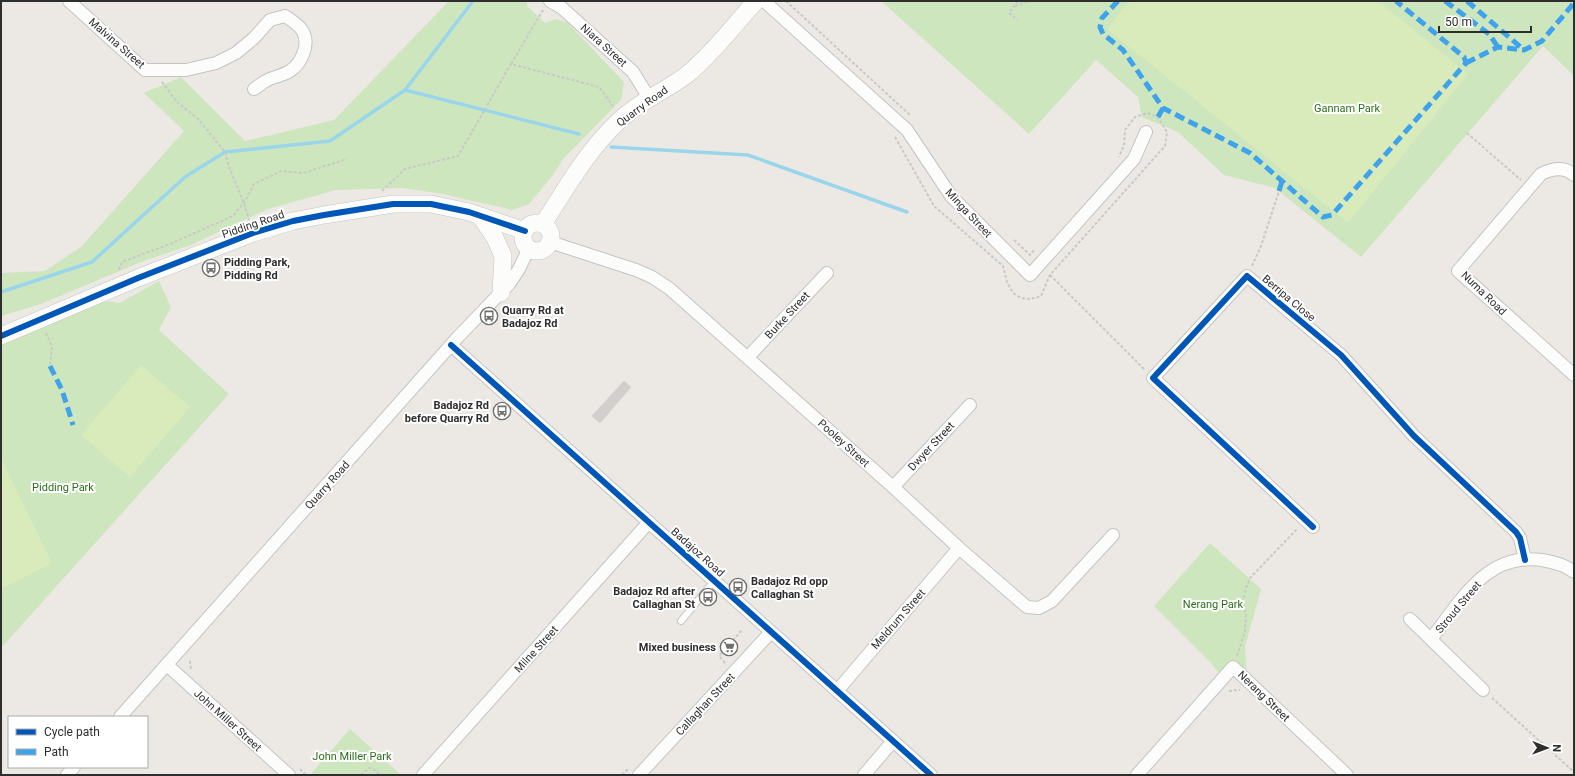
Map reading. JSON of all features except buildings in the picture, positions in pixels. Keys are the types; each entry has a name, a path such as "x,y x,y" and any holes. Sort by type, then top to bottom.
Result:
{"street":[{"name":"Malvina Street","path":"69,1 145,70 186,70 216,63 236,53 254,38 270,20 285,16 295,23 304,33 305,45 303,56 291,70 276,78 265,81 254,89"},
{"name":"Quarry Road","path":"543,224 582,163 600,140 622,117 688,73 710,53 756,1"},
{"name":"Minga Street","path":"764,1 907,130 951,196 1030,275 1134,159 1146,132"},
{"name":"Niara Street","path":"547,4 562,8 633,72 649,98"},
{"name":"Numa Road","path":"1574,175 1571,172 1561,169 1549,170 1541,174 1458,271 1574,375"},
{"name":"Pidding Road","path":"1,336 108,290 253,233 293,221 365,207 393,204 431,204 454,209 524,231"},
{"path":"481,217 495,238 503,256 501,293"},
{"path":"532,224 543,224 551,234 550,242 544,249 539,251 529,248 524,242 524,231 532,224"},
{"name":"Pooley Street","path":"550,242 636,270 652,277 670,288 893,487 959,548 1027,607 1039,608 1052,601 1113,535"},
{"name":"Quarry Road","path":"121,716 451,345 501,293 519,269 529,248"},
{"name":"Burke Street","path":"748,357 827,273"},
{"name":"Berripa Close","path":"1154,378 1247,276 1341,355 1414,436 1516,532 1520,538 1525,560"},
{"name":"Badajoz Road","path":"451,345 931,775"},
{"path":"1154,378 1310,523"},
{"name":"Dwyer Street","path":"893,487 970,405"},
{"name":"Milne Street","path":"423,775 649,522"},
{"name":"Meldrum Street","path":"837,691 959,548"},
{"name":"Stroud Street","path":"1431,639 1468,591 1480,579 1501,565 1510,561 1546,561 1563,566 1574,572"},
{"name":"Stroud Street","path":"1410,619 1483,690"},
{"name":"Callaghan Street","path":"638,775 771,632"},
{"name":"John Miller Street","path":"167,665 289,775"},
{"name":"Nerang Street","path":"1137,775 1233,666 1348,775"},
{"path":"864,775 893,741"}],"lane":[{"path":"681,621 714,580"}],"path":[{"path":"1018,1 1009,13 1018,20"},
{"path":"1014,7 1029,1"},
{"path":"382,191 405,169 458,156 547,4"},
{"path":"511,64 599,86 622,117"},
{"path":"145,70 162,82 177,102 198,119 225,152 236,185 244,203 253,233"},
{"path":"895,137 934,206 1003,266 1007,282 1013,293 1021,298 1031,299 1041,296 1050,275 1165,146 1167,132 1158,116 1148,113 1135,117 1125,130 1124,145 1119,156 1114,162"},
{"path":"1467,134 1530,187"},
{"path":"108,290 122,262 170,244 233,216 244,203 254,184 281,171 303,173 347,159"},
{"path":"1247,276 1261,246 1279,191"},
{"path":"1030,255 1035,249"},
{"path":"1050,275 1154,378"},
{"path":"41,319 52,347 50,366"},
{"path":"1233,666 1245,631 1246,615 1243,601 1248,583 1263,564 1310,523"},
{"path":"726,664 718,656 742,630"},
{"path":"1483,690 1574,772"},
{"path":"622,775 632,764"},
{"path":"361,775 369,768 376,770 380,775"}],"green space":[{"path":"449,1 527,1 527,6 545,23 555,19 567,22 624,82 621,100 564,158 553,175 529,204 512,210 443,194 402,188 336,190 268,209 191,245 141,262 41,304 1,316 1,273 45,271 81,247 184,131 144,93 181,77 245,141 334,120"},
{"name":"Gannam Park","path":"881,1 1574,1 1574,76 1543,46 1361,257 1275,188 1224,175 1178,132 1142,117 1138,97 1096,60 1029,134"},
{"path":"1129,1 1378,1 1468,74 1348,223 1107,29"},
{"name":"Pidding Park","path":"159,281 171,307 159,330 229,394 1,648 1,343 106,301 120,303"},
{"path":"141,365 190,407 130,477 81,435"},
{"path":"1,458 52,563 1,589"},
{"name":"Nerang Park","path":"1210,543 1261,589 1245,647 1247,680 1233,667 1223,678 1209,661 1154,606"},
{"name":"John Miller Park","path":"350,729 401,775 310,775"}],"waterway":[{"path":"1,292 92,262 185,177 225,152 330,141 405,90 473,1"},
{"path":"405,90 579,134"},
{"path":"611,147 748,155 907,212"}],"marked path":[{"path":"1118,1 1102,18 1100,27 1103,34 1123,50 1163,108 1250,153 1323,217 1332,215 1466,63 1464,57 1396,1"},
{"path":"1445,1 1489,34 1498,47"},
{"path":"1467,1 1524,50"},
{"path":"1466,63 1498,47 1524,50 1542,41 1574,3"},
{"path":"1158,117 1163,108"},
{"path":"1279,191 1282,181"},
{"path":"50,366 62,390 73,425"}],"cycle path":[{"path":"1,336 138,278 253,233 293,221 393,204 431,204 469,212 525,231"},
{"path":"1313,527 1153,378 1247,276 1341,355 1414,436 1516,532 1520,538 1525,560"},
{"path":"451,345 931,775"}],"place":[{"name":"Pidding Park, Pidding Rd","path":"211,268"},
{"name":"Quarry Rd at Badajoz Rd","path":"489,316"},
{"name":"Badajoz Rd before Quarry Rd","path":"502,411"},
{"name":"Badajoz Rd opp Callaghan St","path":"738,587"},
{"name":"Badajoz Rd after Callaghan St","path":"708,597"},
{"name":"Mixed business","path":"729,647"}]}
